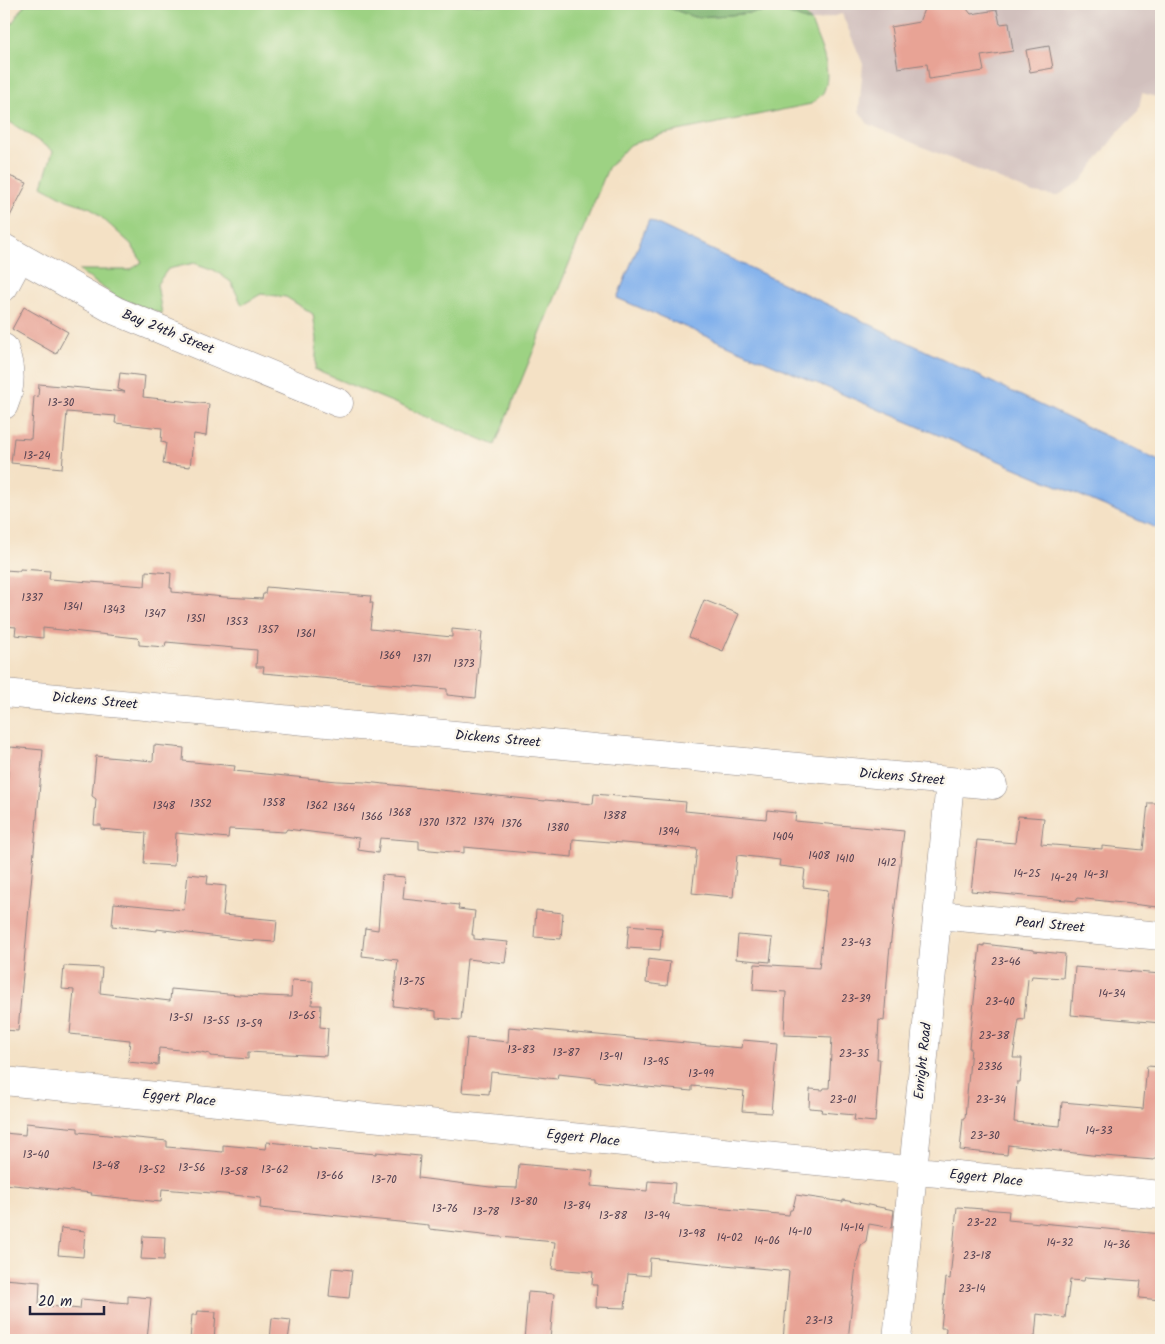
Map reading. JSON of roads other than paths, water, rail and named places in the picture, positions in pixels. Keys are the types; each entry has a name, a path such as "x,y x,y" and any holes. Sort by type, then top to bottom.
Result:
{"street":[{"path":"4,287 12,253"},
{"name":"Bay 24th Street","path":"12,253 116,311 339,404"},
{"path":"4,348 9,362 11,378 4,405"},
{"name":"Dickens Street","path":"4,693 993,785"},
{"name":"Enright Road","path":"897,1340 950,782"},
{"name":"Pearl Street","path":"938,915 1161,936"},
{"name":"Eggert Place","path":"4,1081 1161,1195"}],"water":[{"path":"649,220 1161,462 1161,530 617,298"}]}
